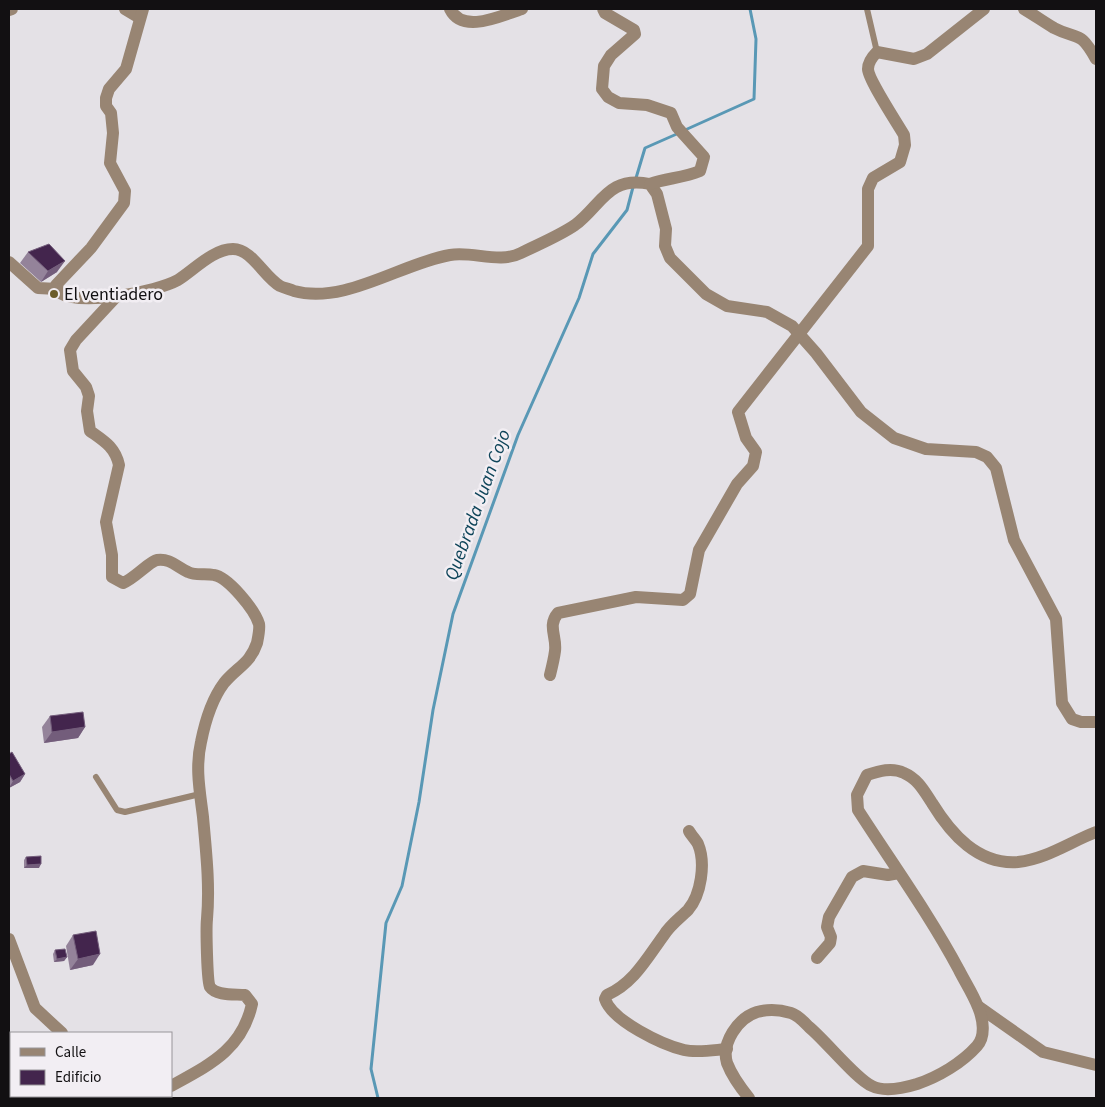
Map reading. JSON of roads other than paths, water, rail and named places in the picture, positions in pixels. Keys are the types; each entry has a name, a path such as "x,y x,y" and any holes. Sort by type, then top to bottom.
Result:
{"street":[{"path":"57,289 56,284 62,276 91,248 124,203 125,191 110,163 113,133 111,113 106,106 106,98 109,89 126,69 141,13 125,9"},
{"path":"450,9 454,17 464,21 491,20 522,9"},
{"path":"9,262 38,288 57,289 64,295 115,298 169,284 222,251 235,249 245,253 279,286 316,294 343,289 450,255 498,257 518,255 576,225 612,190 638,181 650,184 669,178 686,177 700,171 704,157 677,127 671,113 647,105 619,103 608,98 602,89 604,66 611,55 635,34 634,30 605,13 603,9"},
{"path":"550,675 555,652 551,628 558,612 636,597 684,600 690,594 699,550 737,484 753,466 756,452 740,427 738,412 868,246 868,189 873,178 900,162 905,145 904,135 868,69 871,59 877,52 914,59 927,54 984,9"},
{"path":"1024,9 1055,29 1077,35 1087,42 1096,59"},
{"path":"650,184 657,194 662,213 666,230 665,246 676,265 706,294 727,306 766,312 792,326 816,353 861,412 894,438 926,449 976,452 987,457 996,468 1014,540 1056,619 1062,703 1072,719 1081,722 1096,722"},
{"path":"115,298 76,340 70,350 73,370 86,387 89,396 87,411 90,431 110,445 117,456 118,465 106,522 112,555 112,577 123,583 144,571 151,562 158,560 175,563 189,573 214,574 235,589 259,624 258,640 252,657 225,682 216,697 200,744 197,773 206,850 208,892 205,934 209,962 208,982 211,989 217,993 245,995 252,1004 241,1033 229,1050 211,1064 172,1085"},
{"path":"749,1098 737,1084 727,1062 727,1049 731,1034 743,1020 757,1012 776,1010 794,1014 820,1036 862,1080 872,1087 884,1089 912,1085 930,1079 951,1067 968,1056 979,1044 984,1031 979,1007 937,928 858,810 857,795 867,775 890,770 904,772 915,779 958,838 980,854 994,859 1017,862 1040,858 1096,832"},
{"path":"689,831 698,843 701,882 698,896 662,936 654,952 628,982 605,999 608,1007 620,1018 657,1040 686,1051 727,1049"},
{"path":"817,958 830,943 831,938 827,927 828,917 852,877 863,871 888,875 899,873"},
{"path":"9,939 35,1008 61,1032"},
{"path":"979,1007 1043,1052 1096,1065"}],"lane":[{"path":"867,9 877,52"},
{"path":"96,777 117,810 125,812 200,794"}],"waterway":[{"name":"Quebrada Juan Cojo","path":"685,130 754,99 756,39 750,9"},
{"name":"Quebrada Juan Cojo","path":"636,178 645,148 679,133"},
{"name":"Quebrada Juan Cojo","path":"378,1098 371,1069 386,923 402,886 419,802 433,710 453,614 518,435 579,298 593,254 627,210 633,187"}],"place":[{"name":"El ventiadero","path":"54,294"}]}
